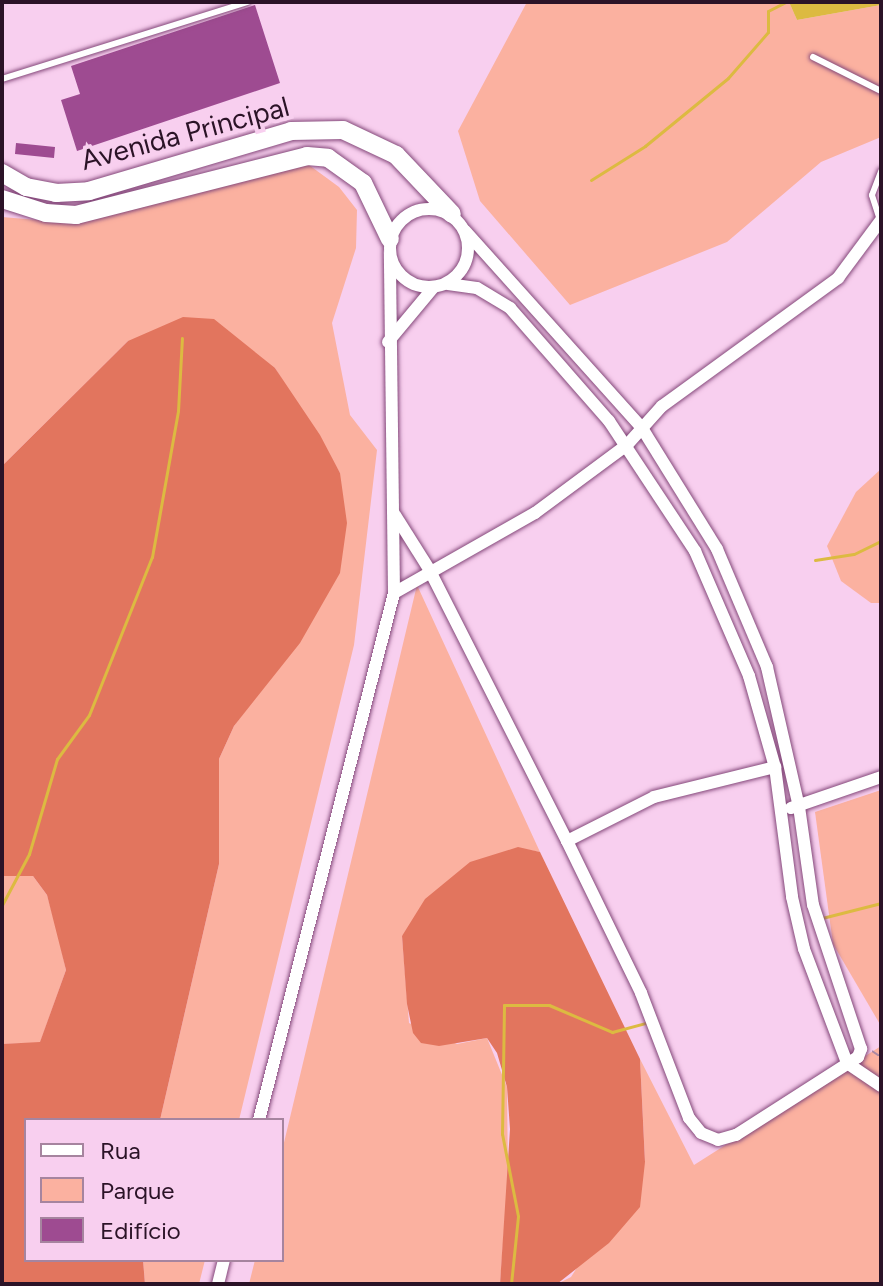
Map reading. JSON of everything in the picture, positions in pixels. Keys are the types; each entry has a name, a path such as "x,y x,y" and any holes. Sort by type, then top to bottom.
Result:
{"street":[{"name":"Avenida Principal","path":"2,173 26,187 56,193 89,191 291,131 343,130 396,155 452,214"},
{"name":"Avenida Principal","path":"2,199 46,213 76,215 307,156 328,158 363,183 390,246"},
{"path":"260,1118 394,593 395,515 388,342 390,246 397,225 418,210 452,214 642,428 717,549 749,617 767,667 799,807 813,905 861,1049 847,1063 736,1135 718,1140 701,1133 689,1118 641,993 567,841 429,569 395,515"},
{"path":"394,593 429,569 535,513 627,445 662,406 838,278 880,220"},
{"path":"448,284 467,261 465,231"},
{"path":"390,246 404,279 433,288 448,284 477,288 510,308 627,445 695,551 725,611 775,767 804,949 847,1063 881,1086"},
{"path":"388,342 433,288"},
{"path":"567,841 654,797 775,767"},
{"path":"780,810 799,807 881,777"},
{"path":"218,1284 224,1262"}],"lane":[{"path":"2,79 247,2"},
{"path":"813,57 881,91"},
{"path":"880,220 872,195 881,171"}],"green space":[{"path":"527,2 789,2 797,20 881,5 881,137 821,162 727,242 570,305 480,201 458,131"},
{"path":"309,165 339,187 357,210 356,248 332,323 350,415 377,450 354,645 239,1118 160,1118 219,864 219,759 234,726 255,697 340,473 275,368 128,341 2,466 2,217 73,223"},
{"path":"881,469 881,603 871,603 841,581 827,546 856,492"},
{"path":"417,585 540,852 518,848 402,936 409,1023 457,1044 487,1038 507,1087 508,1178 500,1284 249,1284 254,1262 284,1262 284,1143"},
{"path":"881,790 881,1026 833,944 815,812"},
{"path":"2,876 33,876 47,895 58,934 66,970 40,1043 2,1044"},
{"path":"881,1046 881,1284 557,1284 571,1277 645,1162 640,1059 694,1165"},
{"path":"143,1262 204,1262 199,1284 145,1284"}],"shaded area":[{"path":"789,2 881,2 881,5 797,20"},
{"path":"183,317 214,319 275,368 320,435 340,473 347,523 340,573 300,643 234,726 219,759 219,864 160,1118 24,1118 24,1262 143,1262 145,1284 2,1284 2,1044 40,1042 66,970 47,895 33,876 2,876 2,466 128,341"},
{"path":"518,847 540,852 640,1059 645,1162 640,1207 609,1243 557,1284 500,1284 510,1129 507,1087 497,1053 487,1038 439,1046 421,1043 413,1033 407,1004 402,936 425,899 470,862"}],"building":[{"path":"255,5 280,83 77,151 61,100 80,94 71,66"},
{"path":"16,143 55,147 54,158 15,154"}],"waterway":[{"path":"591,180 645,146 728,78 768,32 768,11 786,2"},
{"path":"2,905 29,854 57,759 89,715 152,557 178,411 182,338"},
{"path":"815,560 854,554 881,541"},
{"path":"822,918 881,903"},
{"path":"511,1284 518,1216 502,1134 504,1005 549,1005 612,1032 649,1022"}]}
